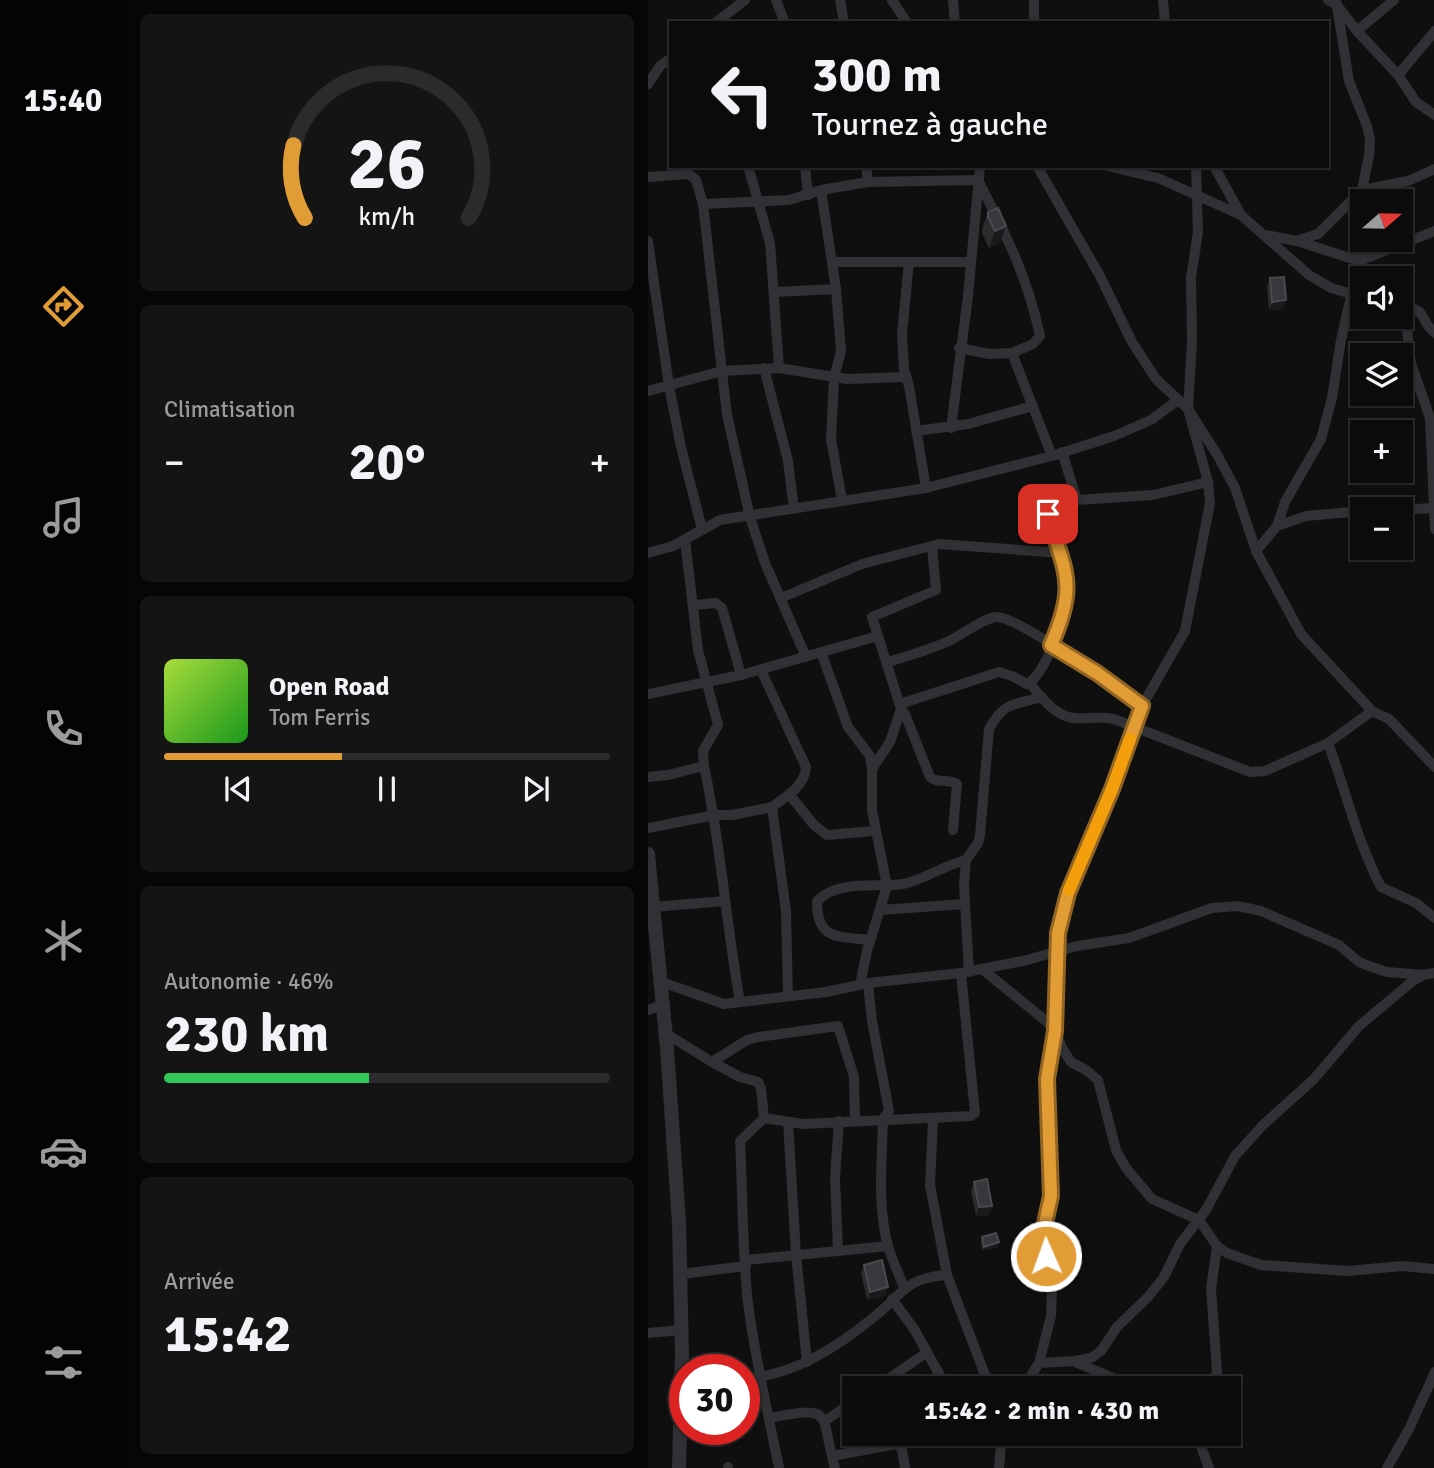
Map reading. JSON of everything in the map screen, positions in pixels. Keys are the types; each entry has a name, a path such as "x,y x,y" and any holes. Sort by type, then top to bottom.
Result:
{"street":[{"path":"718,21 745,0"},
{"path":"776,0 784,21"},
{"path":"840,0 844,21"},
{"path":"892,0 906,21"},
{"path":"953,0 955,21"},
{"path":"1034,0 1034,21"},
{"path":"1163,0 1165,21"},
{"path":"1357,31 1394,0"},
{"path":"1333,1 1398,75 1416,102 1434,114"},
{"path":"1333,1 1349,81 1370,139 1362,189"},
{"path":"1398,75 1434,31"},
{"path":"648,83 660,66 669,59"},
{"path":"749,168 770,243 779,368"},
{"path":"805,168 808,195"},
{"path":"866,168 868,182"},
{"path":"951,428 980,168"},
{"path":"1038,168 1100,276 1132,342 1156,379 1188,409 1209,440 1235,488 1256,551 1301,634 1372,711 1389,719 1434,767"},
{"path":"1116,168 1158,178 1241,215 1309,275 1330,288 1350,294"},
{"path":"1031,1376 1039,1363 1051,1316 1052,1289 1045,1223 1051,1196 1047,1079 1055,1031 1058,933 1068,893 1112,789 1142,706 1185,631 1210,503 1208,482 1188,409 1192,341 1190,278 1198,232 1196,168"},
{"path":"1215,168 1241,215"},
{"path":"1367,189 1408,181 1434,169"},
{"path":"648,177 689,174 696,180 703,204 727,415 750,517 765,563 806,657"},
{"path":"703,204 789,200 821,190 868,182 978,180"},
{"path":"959,348 989,354 1012,354 1033,344 1040,336 1018,261 978,180"},
{"path":"821,190 833,262 841,351 834,378 831,439 842,500"},
{"path":"1297,241 1318,234 1350,202"},
{"path":"1264,234 1297,241 1359,261 1434,231"},
{"path":"648,241 669,386 702,529"},
{"path":"1359,252 1359,266"},
{"path":"833,262 971,262"},
{"path":"909,262 902,334 906,377 926,488"},
{"path":"774,292 836,289"},
{"path":"1413,307 1421,311 1434,333"},
{"path":"1256,551 1277,526 1286,502 1321,439 1350,325"},
{"path":"1406,329 1411,363 1430,418 1434,529"},
{"path":"1012,354 1077,500"},
{"path":"764,368 788,461 794,509"},
{"path":"648,391 722,371 764,368 779,368 834,378 906,377"},
{"path":"648,553 685,540 720,520 926,488 1057,454 1114,436 1151,420 1178,400"},
{"path":"916,431 951,428 1033,406"},
{"path":"1030,683 1060,624 1067,595 1067,579 1061,552 1048,510 1077,500 1153,495 1208,482"},
{"path":"1413,509 1433,508"},
{"path":"1277,526 1306,516 1350,512"},
{"path":"685,540 698,650 718,725 703,751 704,766 714,815 740,1002"},
{"path":"781,598 862,564 944,543 1061,552"},
{"path":"932,546 937,589 873,616 900,707 930,777 933,780 957,784 953,830"},
{"path":"694,605 716,603 722,608 741,675"},
{"path":"888,662 945,643 998,616 1020,624 1097,673 1142,706"},
{"path":"648,694 761,670 878,636"},
{"path":"821,652 841,712 848,727 868,751 873,769 874,831 887,886 870,940 864,984 889,1111 883,1119 880,1186 882,1217 888,1246 904,1288"},
{"path":"648,828 772,807 801,781 806,774 806,767 761,670"},
{"path":"900,707 999,672 1030,683 1042,697 1067,717 1104,717 1250,772 1265,771 1328,743 1372,711"},
{"path":"764,1118 803,1124 883,1119 933,1120 971,1116 975,1113 965,972 966,860 978,843 980,835 989,729 997,714 1005,708 1042,697"},
{"path":"873,769 890,742 900,707"},
{"path":"1328,743 1343,783 1357,835 1381,887 1416,903 1434,918"},
{"path":"648,777 704,766"},
{"path":"789,794 802,812 827,835 874,831"},
{"path":"772,807 786,911 788,996"},
{"path":"648,854 653,907 652,948 663,1005 676,1153 682,1354"},
{"path":"870,940 828,934 818,919 817,901 825,894 840,888 911,882 945,866 966,860"},
{"path":"653,907 725,901"},
{"path":"880,910 965,904"},
{"path":"659,981 724,1004 788,996 965,972 1023,961 1058,951 1129,938 1212,908 1237,906 1261,911 1339,945 1369,967 1387,972 1431,973"},
{"path":"982,969 1055,1031 1071,1062 1098,1080 1116,1150 1126,1168 1152,1199 1199,1220 1217,1246 1227,1253 1261,1265 1348,1271 1402,1266 1434,1269"},
{"path":"1039,1363 1074,1362 1091,1358 1101,1351 1117,1327 1164,1277 1179,1244 1206,1210 1235,1156 1263,1125 1314,1079 1359,1026 1414,980 1431,973"},
{"path":"648,1010 663,1005"},
{"path":"712,1062 747,1040 836,1025 840,1030 854,1077 855,1121"},
{"path":"666,1033 740,1077 758,1082 764,1118"},
{"path":"756,1354 748,1300 740,1141 764,1118"},
{"path":"933,1120 930,1185 947,1275 985,1376"},
{"path":"788,1122 796,1254 807,1362"},
{"path":"838,1250 835,1178 839,1122"},
{"path":"681,1274 796,1254 888,1246"},
{"path":"1216,1376 1210,1289 1217,1246"},
{"path":"760,1378 807,1362 849,1336 914,1281 947,1275"},
{"path":"892,1299 914,1329 940,1376"},
{"path":"648,1333 681,1330"},
{"path":"892,1376 926,1353"},
{"path":"1074,1362 1108,1376"},
{"path":"1388,1468 1434,1372"},
{"path":"760,1382 779,1468"},
{"path":"825,1421 842,1409"},
{"path":"769,1418 805,1411 818,1414 825,1421 835,1468"},
{"path":"832,1456 896,1444 902,1449 905,1468"},
{"path":"679,1468 680,1445"},
{"path":"999,1468 1001,1446"},
{"path":"1201,1446 1209,1468"}],"building":[{"path":"998,208 1006,226 995,231 988,212"},
{"path":"1284,277 1286,300 1272,302 1270,278"},
{"path":"987,1179 992,1206 979,1207 974,1182"},
{"path":"996,1233 999,1242 984,1247 982,1237"},
{"path":"882,1260 888,1287 870,1292 864,1265"}],"slow traffic":[{"path":"1069,890 1130,739"}],"route":[{"path":"1046,1256 1045,1223 1051,1196 1047,1079 1055,1031 1058,933 1068,893 1112,789 1142,706 1097,673 1051,645 1060,624 1067,595 1067,579 1066,567 1048,514"}]}
